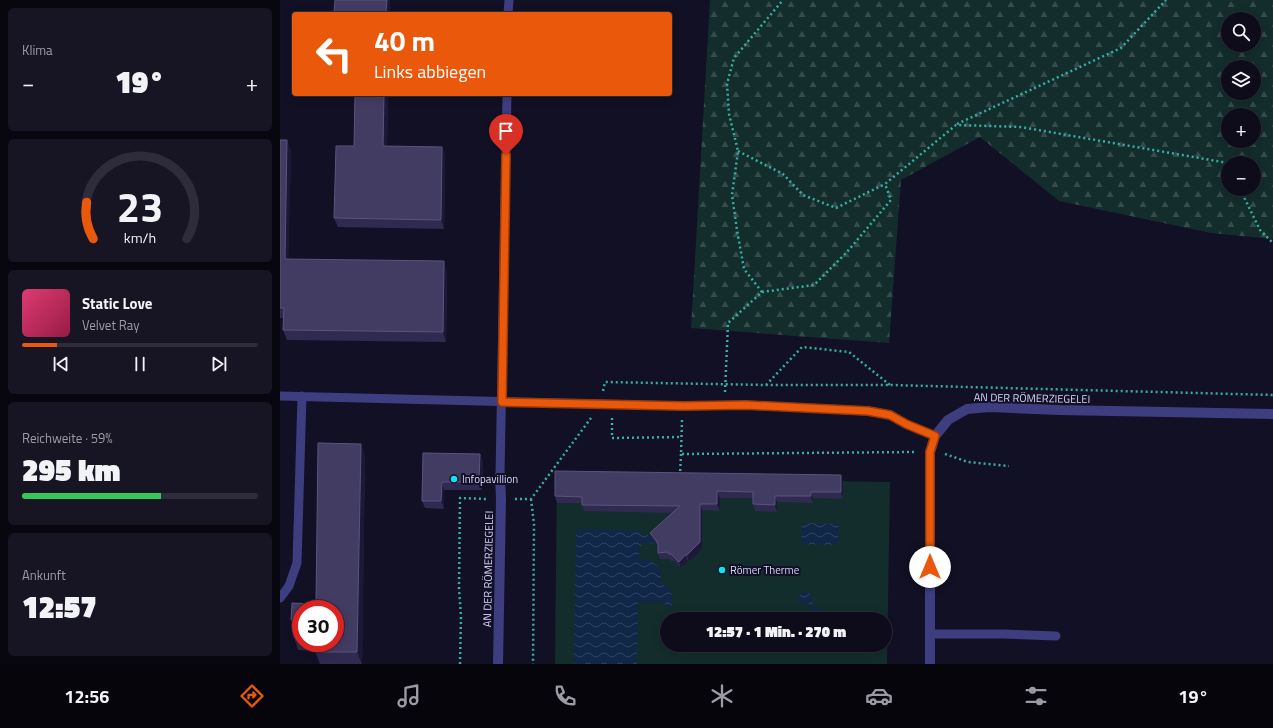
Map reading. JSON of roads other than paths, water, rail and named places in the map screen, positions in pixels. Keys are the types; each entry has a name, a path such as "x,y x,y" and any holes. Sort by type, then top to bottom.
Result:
{"street":[{"name":"AN DER RÖMERZIEGELEI","path":"930,664 930,452 935,436 948,420 967,409 990,407 1059,410 1273,414"},
{"name":"AN DER RÖMERZIEGELEI","path":"498,664 501,499 500,475"}],"lane":[{"path":"508,0 508,12"},
{"path":"500,475 507,96"},
{"path":"280,396 683,406 725,405 868,411 890,415 906,424 935,436"},
{"path":"280,598 289,586 297,563 302,396"},
{"path":"930,634 1056,636"}],"water":[{"path":"802,523 839,524 838,545 801,544"},
{"path":"576,529 639,530 640,535 656,536 653,539 655,543 643,544 639,548 639,560 651,560 661,570 661,584 670,589 673,604 668,608 663,602 638,602 637,664 574,664"},
{"path":"804,591 809,592 812,598 811,601 817,609 824,610 825,612 814,612 810,604 805,605 800,603 798,599 800,594"}],"place":[{"name":"Infopavillion","path":"454,479"},
{"name":"Römer Therme","path":"722,570"}]}
